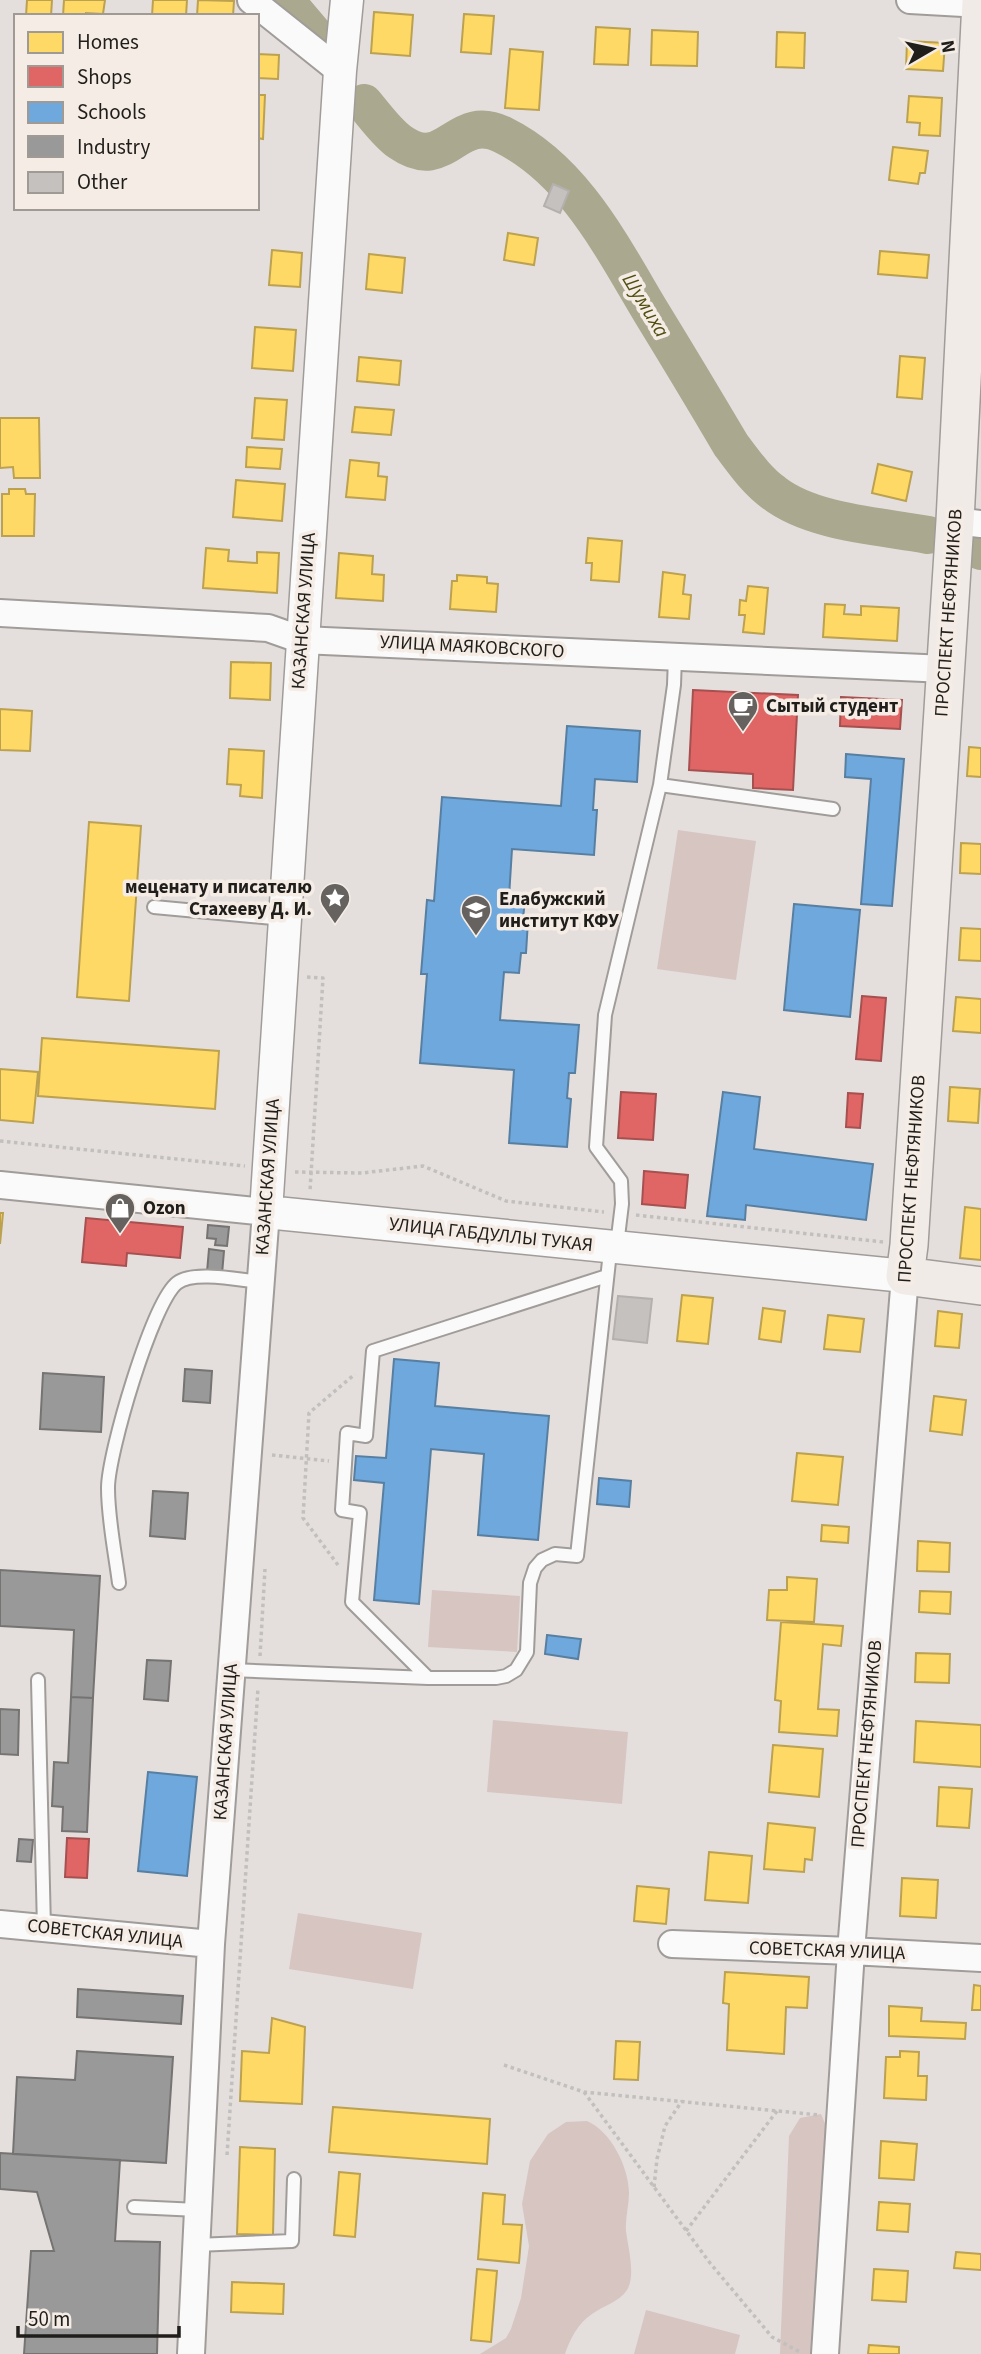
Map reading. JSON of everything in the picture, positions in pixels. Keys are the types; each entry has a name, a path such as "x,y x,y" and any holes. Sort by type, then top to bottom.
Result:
{"main road":[{"name":"ПРОСПЕКТ НЕФТЯНИКОВ","path":"907,1261 946,669 968,523 981,3"},
{"name":"УЛИЦА ГАБДУЛЛЫ ТУКАЯ","path":"907,1261 981,1286"}],"street":[{"path":"251,0 340,71"},
{"name":"КАЗАНСКАЯ УЛИЦА","path":"191,2354 211,1944 266,1212 340,71 347,0"},
{"path":"910,0 981,3"},
{"name":"УЛИЦА МАЯКОВСКОГО","path":"0,613 268,628 302,640 946,669"},
{"name":"УЛИЦА ГАБДУЛЛЫ ТУКАЯ","path":"0,1185 311,1217 610,1257 907,1261"},
{"name":"ПРОСПЕКТ НЕФТЯНИКОВ","path":"825,2354 850,1951 907,1261"},
{"name":"СОВЕТСКАЯ УЛИЦА","path":"0,1924 211,1944"},
{"name":"СОВЕТСКАЯ УЛИЦА","path":"673,1944 981,1958"}],"lane":[{"path":"231,1670 496,1678 516,1670 527,1652 530,1583 535,1568 542,1560 555,1554 577,1556 610,1257 621,1214 621,1181 596,1147 605,1016 660,785 674,685 675,657"},
{"path":"660,785 834,809"},
{"path":"154,907 284,919"},
{"path":"428,1678 352,1602 360,1513 342,1510 347,1433 366,1436 373,1351 610,1257"},
{"path":"119,1583 108,1487 115,1438 152,1326 168,1294 178,1282 197,1276 260,1282"},
{"path":"38,1679 44,1928"},
{"path":"196,2245 292,2241 294,2179"},
{"path":"134,2207 198,2210"}],"path":[{"path":"281,975 323,978 310,1173 311,1217"},
{"path":"0,1141 310,1173 362,1173 423,1166 506,1201 621,1214 907,1261"},
{"path":"354,1586 303,1518 306,1458 310,1413 373,1358"},
{"path":"272,1455 345,1462"},
{"path":"226,2165 265,1563"},
{"path":"504,2065 583,2092 840,2116"},
{"path":"583,2092 710,2263 772,2337 804,2354"},
{"path":"654,2188 657,2159 665,2126 682,2101"},
{"path":"686,2231 777,2111"}],"shaded area":[{"path":"678,830 756,841 736,980 657,969"},
{"path":"432,1590 520,1596 517,1652 428,1647"},
{"path":"493,1720 628,1732 622,1804 487,1792"},
{"path":"298,1913 422,1933 413,1989 289,1969"},
{"path":"821,2114 829,2133 817,2354 780,2354 789,2136 800,2118"},
{"path":"587,2121 604,2133 611,2142 626,2173 629,2193 626,2231 630,2253 630,2284 620,2298 596,2311 583,2322 572,2337 565,2354 480,2354 506,2338 521,2298 529,2246 522,2204 530,2161 548,2134 566,2122"},
{"path":"646,2310 740,2335 735,2354 634,2354"}],"building: Homes":[{"path":"27,0 52,0 51,14 26,14"},
{"path":"64,0 105,0 103,14 63,14"},
{"path":"153,0 187,0 186,14 152,14"},
{"path":"198,0 234,1 233,14 197,14"},
{"path":"374,12 413,15 410,56 371,53"},
{"path":"464,14 494,16 491,54 461,52"},
{"path":"596,27 630,29 628,65 594,64"},
{"path":"652,30 698,32 697,66 651,65"},
{"path":"777,32 805,33 804,68 776,67"},
{"path":"907,41 945,43 943,71 906,69"},
{"path":"510,49 543,52 539,110 505,108"},
{"path":"259,54 279,55 278,79 259,78"},
{"path":"259,95 265,95 263,139 259,138"},
{"path":"909,96 942,98 940,136 919,135 920,123 907,122"},
{"path":"893,147 928,151 925,173 920,173 918,184 889,180"},
{"path":"508,233 538,238 534,265 504,260"},
{"path":"272,250 302,253 300,287 269,285"},
{"path":"880,251 929,255 927,278 878,274"},
{"path":"369,254 405,258 402,293 366,289"},
{"path":"255,327 296,330 293,371 252,368"},
{"path":"900,356 925,358 922,399 897,397"},
{"path":"359,357 401,361 399,385 357,381"},
{"path":"255,398 287,400 284,440 252,438"},
{"path":"355,407 394,410 391,435 352,432"},
{"path":"0,418 39,418 40,478 14,478 13,467 0,468"},
{"path":"247,447 282,449 280,469 246,467"},
{"path":"350,460 379,463 378,476 387,477 385,500 346,497"},
{"path":"878,464 912,472 906,501 872,493"},
{"path":"236,480 285,484 282,521 233,517"},
{"path":"9,489 25,489 26,494 35,494 34,536 2,536 2,494 9,494"},
{"path":"588,538 622,541 619,582 591,580 592,563 586,563"},
{"path":"206,548 229,550 228,561 257,563 257,552 279,553 277,593 203,588"},
{"path":"339,553 373,556 372,574 384,575 383,601 336,598"},
{"path":"663,572 685,575 683,594 691,595 689,619 659,617"},
{"path":"457,575 487,577 487,583 498,584 496,612 450,609 452,581 457,581"},
{"path":"748,586 768,588 764,634 743,632 745,615 739,615 740,600 746,601"},
{"path":"825,604 845,605 844,614 861,615 861,606 899,608 897,641 823,637"},
{"path":"231,662 271,663 270,700 230,698"},
{"path":"0,709 32,711 30,751 0,750"},
{"path":"969,747 981,748 981,777 967,776"},
{"path":"229,749 264,751 262,798 240,796 241,785 227,784"},
{"path":"89,822 141,826 129,1001 77,997"},
{"path":"961,843 981,844 981,874 960,873"},
{"path":"961,928 981,929 981,961 959,960"},
{"path":"956,997 981,999 981,1033 953,1031"},
{"path":"42,1038 219,1051 215,1109 38,1096"},
{"path":"0,1069 38,1072 33,1123 0,1120"},
{"path":"950,1087 980,1089 978,1123 948,1121"},
{"path":"965,1207 981,1209 981,1260 960,1258"},
{"path":"0,1213 3,1213 0,1244"},
{"path":"682,1295 713,1298 708,1344 677,1341"},
{"path":"763,1308 785,1311 781,1342 759,1339"},
{"path":"938,1311 962,1314 959,1348 935,1346"},
{"path":"828,1315 864,1319 860,1352 824,1349"},
{"path":"934,1396 966,1400 962,1435 930,1431"},
{"path":"797,1453 843,1457 838,1505 792,1501"},
{"path":"822,1525 849,1527 848,1543 821,1541"},
{"path":"918,1541 950,1543 949,1572 917,1571"},
{"path":"787,1577 817,1579 814,1622 767,1620 769,1590 787,1590"},
{"path":"920,1591 951,1592 950,1614 919,1612"},
{"path":"781,1622 843,1626 841,1646 823,1644 818,1709 839,1710 837,1736 779,1732 781,1701 775,1700"},
{"path":"916,1653 950,1654 949,1683 915,1682"},
{"path":"916,1721 981,1725 981,1767 914,1762"},
{"path":"773,1745 823,1749 819,1797 769,1792"},
{"path":"939,1787 972,1789 969,1828 937,1826"},
{"path":"768,1823 815,1828 812,1860 805,1859 804,1872 764,1869"},
{"path":"709,1852 752,1856 748,1903 705,1900"},
{"path":"902,1878 938,1880 936,1918 900,1916"},
{"path":"637,1886 669,1889 666,1924 634,1921"},
{"path":"725,1972 809,1977 807,2008 786,2007 784,2054 727,2050 729,2004 723,2003"},
{"path":"974,1985 981,1986 981,2010 972,2010"},
{"path":"889,2006 922,2008 921,2021 966,2023 965,2039 889,2036"},
{"path":"272,2018 305,2027 302,2104 240,2101 242,2051 269,2053"},
{"path":"616,2041 640,2042 638,2080 614,2079"},
{"path":"900,2051 919,2052 918,2076 927,2076 926,2100 884,2098 886,2057 900,2057"},
{"path":"333,2107 490,2119 487,2164 329,2152"},
{"path":"881,2141 917,2144 914,2180 879,2178"},
{"path":"240,2147 275,2149 273,2235 237,2234"},
{"path":"339,2172 360,2174 355,2237 334,2235"},
{"path":"483,2193 505,2195 503,2224 522,2225 519,2263 478,2259"},
{"path":"879,2202 910,2204 908,2232 877,2230"},
{"path":"956,2252 981,2254 981,2270 954,2268"},
{"path":"477,2269 497,2271 491,2342 471,2340"},
{"path":"874,2269 908,2271 906,2302 872,2300"},
{"path":"232,2282 284,2284 283,2314 231,2312"},
{"path":"869,2345 899,2347 899,2354 868,2354"}],"building: Shops":[{"name":"Сытый студент","path":"693,690 798,695 793,790 753,788 753,774 689,770"},
{"path":"841,697 902,700 900,729 840,726"},
{"path":"862,996 886,998 881,1061 856,1059"},
{"path":"621,1092 656,1094 653,1140 618,1138"},
{"path":"848,1093 863,1094 860,1128 846,1127"},
{"path":"644,1171 688,1175 685,1208 642,1204"},
{"path":"86,1218 183,1227 180,1258 127,1253 126,1266 82,1262"},
{"path":"67,1838 89,1839 87,1878 65,1877"}],"building: Schools":[{"name":"Елабужский институт КФУ","path":"567,726 640,731 637,782 595,779 593,810 597,810 594,855 512,849 509,897 525,898 523,920 528,921 526,953 521,953 519,973 504,972 500,1020 579,1025 575,1073 569,1073 567,1098 571,1099 567,1147 509,1143 514,1070 420,1063 427,974 421,974 427,900 434,901 442,797 561,806"},
{"path":"846,754 904,759 892,906 861,904 871,779 845,777"},
{"path":"794,904 860,910 850,1017 784,1010"},
{"path":"723,1092 760,1097 754,1149 873,1164 866,1220 746,1205 745,1220 707,1216"},
{"path":"394,1359 439,1363 435,1406 549,1416 538,1540 478,1535 484,1454 431,1449 419,1604 374,1600 384,1483 354,1480 356,1456 386,1458"},
{"path":"599,1478 631,1481 629,1507 597,1504"},
{"path":"547,1635 581,1639 578,1659 545,1654"},
{"path":"148,1772 197,1777 187,1876 138,1871"}],"building: Industry":[{"path":"208,1225 229,1227 227,1246 215,1245 216,1239 207,1238"},
{"path":"209,1249 224,1251 222,1274 207,1272"},
{"path":"185,1369 212,1371 210,1403 183,1401"},
{"path":"43,1373 104,1377 101,1432 40,1429"},
{"path":"153,1491 188,1493 185,1539 150,1536"},
{"path":"0,1570 100,1576 93,1698 71,1697 74,1630 0,1626"},
{"path":"147,1660 171,1661 168,1701 144,1699"},
{"path":"71,1697 93,1698 87,1832 62,1831 63,1807 52,1806 54,1762 68,1763"},
{"path":"0,1709 19,1710 18,1755 0,1754"},
{"path":"19,1839 33,1840 31,1862 17,1861"},
{"path":"78,1989 183,1996 181,2024 77,2017"},
{"path":"77,2051 173,2057 166,2163 13,2154 17,2077 75,2080"},
{"path":"0,2153 120,2160 115,2241 160,2242 157,2354 24,2354 31,2251 54,2251 37,2192 0,2189"}],"building: Other":[{"path":"553,184 569,191 560,213 544,206"},
{"path":"618,1296 652,1299 647,1343 613,1339"}],"waterway":[{"name":"Шумиха","path":"285,0 313,33"},
{"name":"Шумиха","path":"364,103 395,138 416,150 441,148 462,135 487,130 503,135 528,150 551,168 589,212 731,445 762,482 774,493 808,511 848,522 928,535"},
{"name":"Шумиха","path":"973,548 981,551"}],"place":[{"name":"Сытый студент","path":"743,733"},
{"name":"меценату и писателю Стахееву Д. И.","path":"335,925"},
{"name":"Елабужский институт КФУ","path":"476,937"},
{"name":"Ozon","path":"120,1235"}]}
